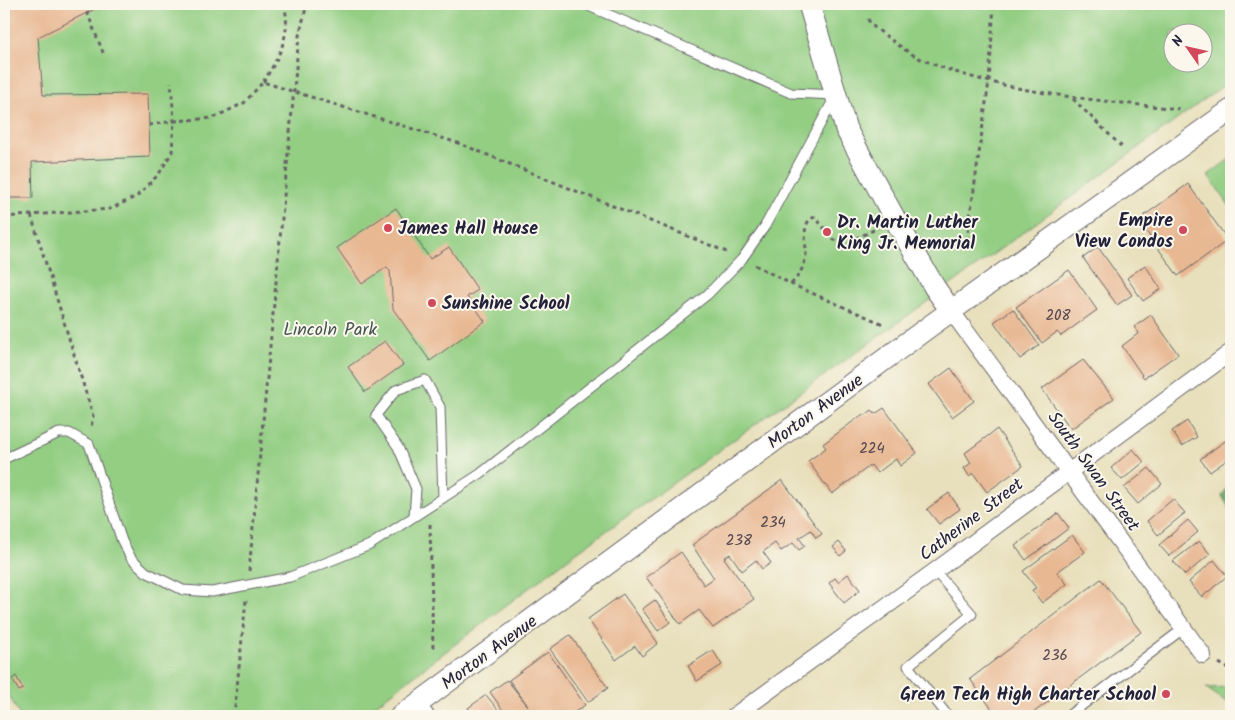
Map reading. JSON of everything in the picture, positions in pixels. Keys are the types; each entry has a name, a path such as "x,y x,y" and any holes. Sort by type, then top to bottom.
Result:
{"street":[{"path":"809,4 846,129 896,221 935,288 952,312"},
{"name":"Morton Avenue","path":"415,712 952,312 1231,110"},
{"name":"South Swan Street","path":"952,312 1203,655"},
{"name":"Catherine Street","path":"734,716 935,571 1231,352"}],"lane":[{"path":"4,459 59,434 69,433 89,444 122,540 131,558 146,572 183,590 212,592 290,577 370,545 480,474 706,295 742,259 765,226 836,95 791,93 584,4"},
{"path":"414,516 416,489 398,447 376,414 396,390 424,380 440,407 443,498"},
{"path":"935,571 972,614 908,666 948,716"},
{"path":"1068,716 1184,628"}],"path":[{"path":"149,125 214,118 244,104 263,82 279,54 287,33 284,4"},
{"path":"234,716 299,36 307,4"},
{"path":"967,240 989,81 994,4"},
{"path":"87,12 104,55"},
{"path":"868,19 871,25 920,58 989,81 1072,98 1179,109"},
{"path":"4,217 110,208 137,196 159,174 172,152 174,121 171,82"},
{"path":"263,82 458,143 742,259 791,284 883,324"},
{"path":"1072,98 1124,149"},
{"path":"31,215 94,416 89,444"},
{"path":"791,284 801,273 806,258 805,233 811,218 815,216 834,240 848,242 896,221"},
{"path":"430,506 433,650"}],"green space":[{"name":"Lincoln Park","path":"4,4 1231,4 1231,80 980,264 567,559 361,716 20,716 4,686"},
{"path":"1231,158 1231,208 1208,175"},
{"path":"1231,482 1231,511 1222,496"},
{"path":"1231,687 1231,705 1206,688"}],"building":[{"path":"4,4 105,4 38,37 43,95 148,94 150,157 32,162 33,198 4,198"},
{"name":"Empire View Condos","path":"1188,184 1228,240 1178,276 1138,220"},
{"name":"Sunshine School","path":"396,208 430,259 449,247 478,290 467,297 485,321 430,361 393,309 390,271 387,267 362,284 337,248"},
{"path":"1098,247 1132,295 1117,305 1083,258"},
{"path":"1145,265 1161,289 1143,301 1127,278"},
{"path":"1069,270 1097,310 1061,336 1057,332 1042,343 1016,307"},
{"path":"1013,309 1039,345 1020,359 994,322"},
{"path":"1151,315 1178,354 1144,378 1122,346 1139,333 1134,327"},
{"path":"385,341 403,365 365,392 348,367"},
{"path":"1083,360 1114,398 1071,429 1042,389"},
{"path":"951,368 974,401 952,417 929,384"},
{"path":"884,408 917,453 900,466 896,459 877,473 871,465 832,494 808,461 826,448 823,444 863,414 864,416 872,410 875,414"},
{"path":"1187,421 1197,437 1182,446 1172,431"},
{"path":"997,429 1023,466 987,492 973,473 969,476 964,468 971,463 965,453"},
{"path":"1225,441 1231,450 1231,457 1210,472 1200,459"},
{"path":"1133,449 1144,462 1122,480 1111,468"},
{"path":"1149,468 1162,484 1138,504 1124,488"},
{"path":"782,480 822,534 816,538 811,530 799,538 805,546 799,550 793,543 781,551 775,543 763,552 771,563 762,569 756,560 742,571 730,554 724,558 754,599 713,628 699,610 680,624 646,577 681,552 704,585 714,578 692,545"},
{"path":"949,493 960,509 939,524 927,509"},
{"path":"1173,499 1185,513 1158,535 1147,521"},
{"path":"1058,513 1069,528 1026,560 1015,546"},
{"path":"1188,520 1198,532 1169,556 1159,545"},
{"path":"1072,535 1085,552 1057,572 1067,584 1042,603 1032,590 1036,588 1023,571"},
{"path":"1199,541 1210,554 1185,575 1173,561"},
{"path":"839,542 846,551 840,556 833,547"},
{"path":"1214,560 1227,576 1202,597 1189,582"},
{"path":"848,574 860,590 844,603 829,583 835,578 838,582"},
{"path":"1101,579 1141,632 1029,716 997,716 970,679"},
{"path":"623,594 658,643 642,656 635,646 616,660 588,619"},
{"path":"655,600 670,622 658,631 642,609"},
{"path":"570,635 608,688 588,702 550,649"},
{"path":"713,650 722,665 697,681 688,666"},
{"path":"548,652 585,705 569,716 563,716 560,712 554,716 507,716 490,692 507,680 528,706 509,680"},
{"path":"16,676 23,689 19,691 12,679"},
{"path":"486,695 503,716 474,716 468,708"}],"place":[{"name":"James Hall House","path":"388,228"},
{"name":"Empire View Condos","path":"1183,230"},
{"name":"Dr. Martin Luther King Jr. Memorial","path":"827,232"},
{"name":"Sunshine School","path":"432,303"},
{"name":"Green Tech High Charter School","path":"1166,694"}]}
